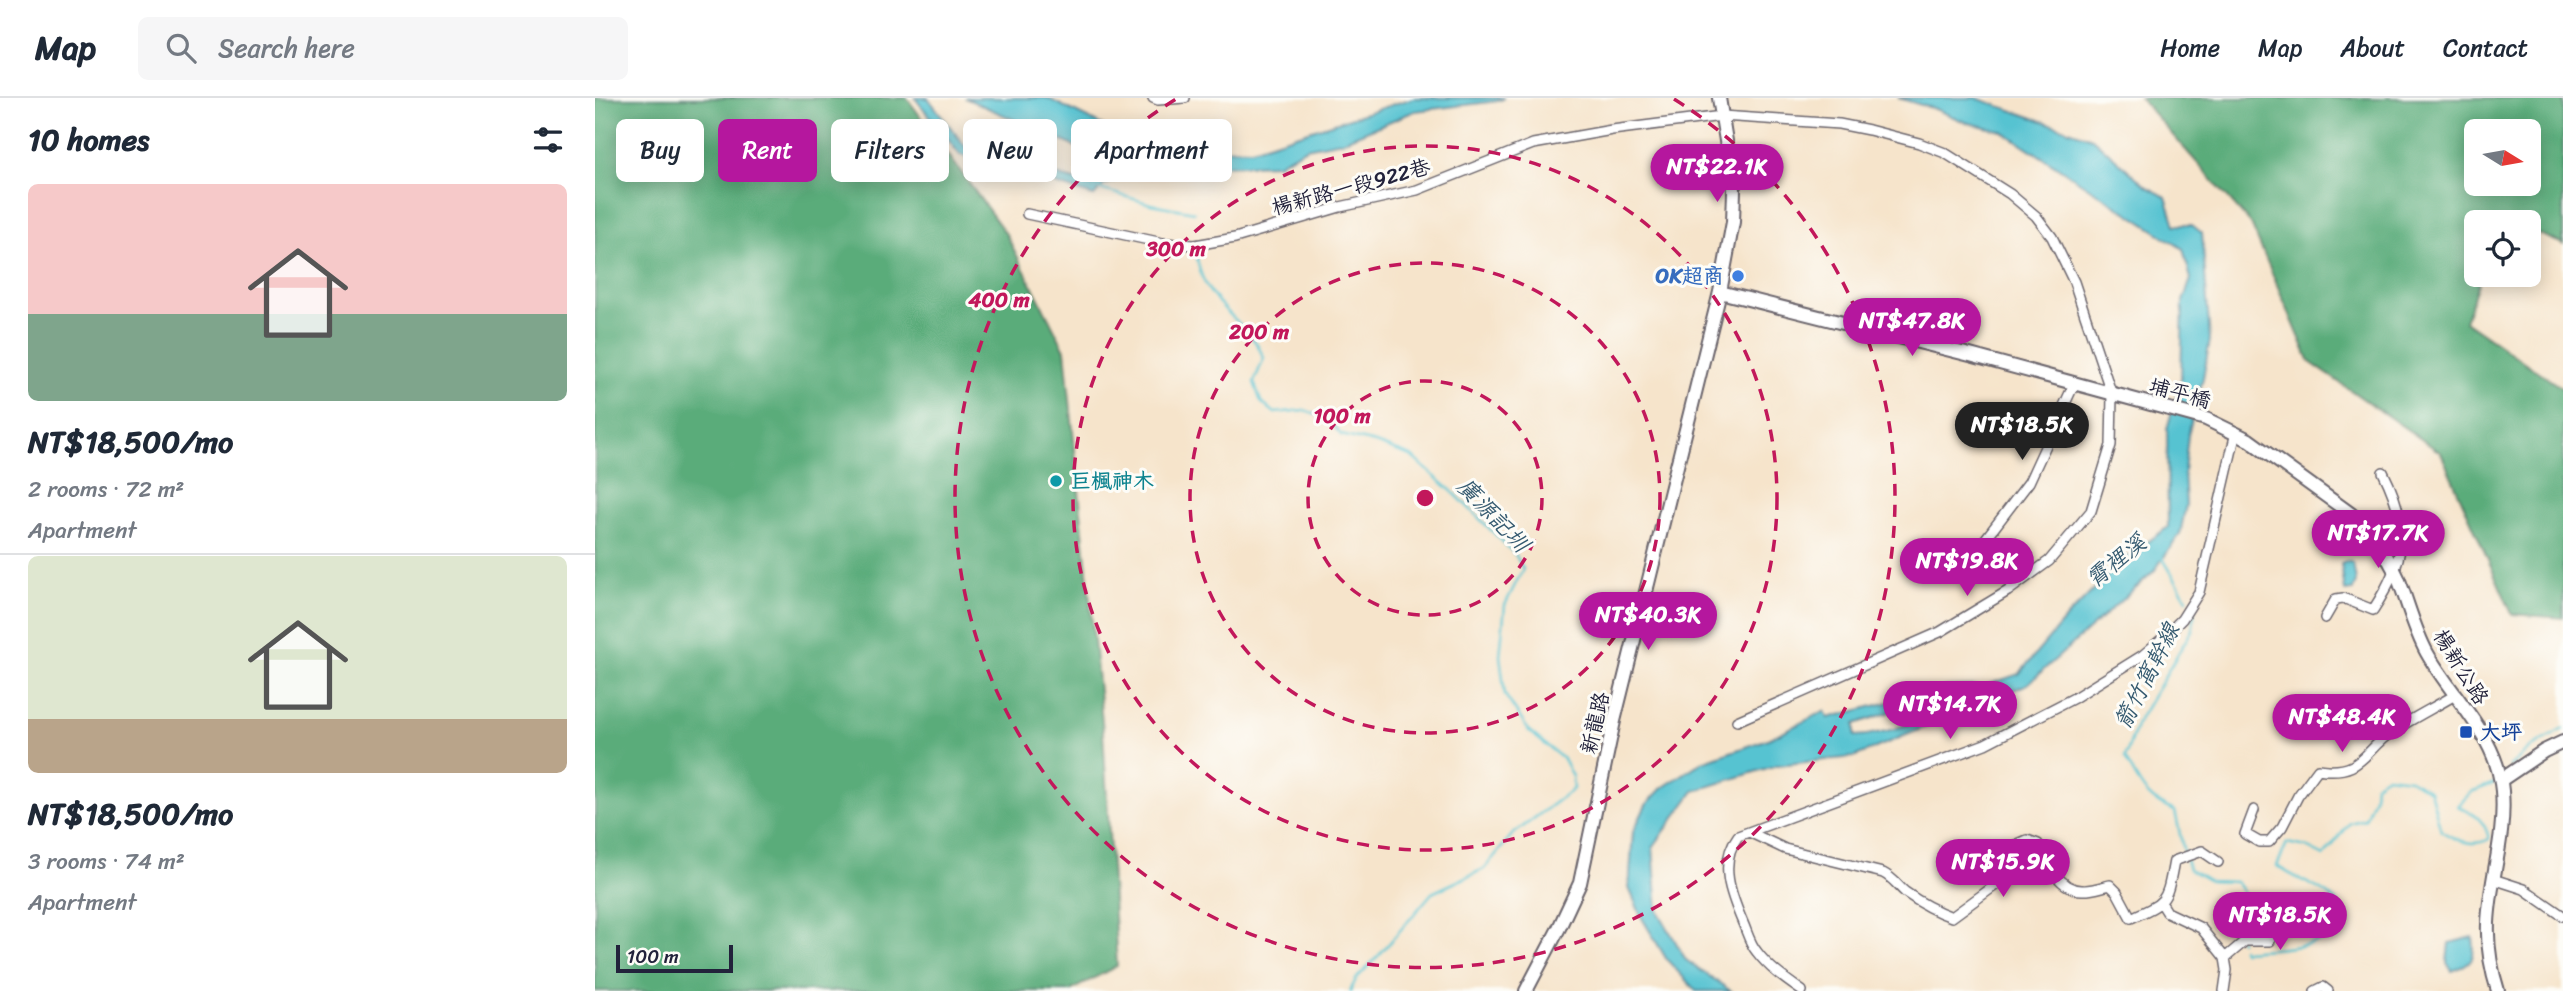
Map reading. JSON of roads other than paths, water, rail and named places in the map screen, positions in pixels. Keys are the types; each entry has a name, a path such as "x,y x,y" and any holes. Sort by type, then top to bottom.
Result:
{"main road":[{"name":"新龍路","path":"1526,991 1580,883 1614,721 1720,292 1733,222 1734,190 1719,98"},
{"name":"埔平橋","path":"1720,292 1970,355 2206,419 2237,432"},
{"name":"楊新公路","path":"2237,432 2280,460 2351,514 2376,540 2394,571 2427,652 2492,752 2501,779 2503,821 2488,923 2489,948 2498,991"},
{"path":"2501,779 2544,751 2563,743"}],"street":[{"path":"1153,98 1185,98"},
{"name":"楊新路一段922巷","path":"1027,214 1163,243 1195,244 1235,237 1340,206 1417,190 1532,144 1612,130 1722,117 1839,124 1919,143 1945,153 2010,194 2036,216 2052,237 2074,282 2112,395 2111,445 2091,511 2084,523 2049,561 2008,591 1940,632 1737,721"},
{"path":"1981,545 2029,482 2074,384"},
{"path":"1802,991 1772,970 1754,950 1735,904 1728,880 1727,864 1731,846 1738,836 1985,744 2074,698 2163,638 2182,619 2199,592 2237,432"},
{"path":"2325,618 2336,599 2343,598 2373,610 2394,571 2403,541 2397,504 2383,472"},
{"path":"2254,810 2245,834 2259,842 2269,842 2282,827 2298,796 2318,769 2353,766 2365,758 2390,732 2455,695"},
{"path":"1749,832 1785,849 1883,873 1926,905 1952,917 2008,876 2019,862 2015,849 2018,844 2027,840 2038,844 2049,868 2068,886 2081,891 2110,885 2117,892 2131,918 2162,904 2168,894 2174,862 2202,851 2218,862"},
{"path":"2493,879 2524,889 2563,916"},
{"path":"2162,904 2167,912 2201,928 2225,958 2227,970 2224,991"},
{"path":"2225,958 2245,942 2270,941 2259,909"},
{"path":"2315,991 2323,987 2328,991"}],"water":[{"path":"915,98 928,98 944,119 932,119"},
{"path":"965,98 1047,98 1089,119 1071,119 1071,145 1057,139 1057,119 1013,119"},
{"path":"1413,98 1505,98 1415,111 1342,141 1306,148 1277,164 1232,165 1232,149 1252,149"},
{"name":"霄裡溪","path":"1898,98 1976,98 2092,138 2147,187 2166,197 2175,225 2192,225 2202,233 2210,340 2188,435 2184,472 2186,505 2180,534 2154,571 2028,684 1854,757 1777,765 1694,791 1653,847 1658,911 1686,960 1731,991 1696,991 1667,960 1642,918 1629,888 1633,832 1646,805 1662,788 1702,762 1768,739 1825,711 1828,718 1946,687 1984,686 2019,674 2067,617 2122,561 2168,527 2167,429 2181,379 2183,301 2191,279 2183,249 2002,131 1965,122 1935,109","holes":["1955,700 1894,729 1855,736 1855,724 1916,703"]},
{"path":"949,125 963,144 963,156 949,141"},
{"path":"1057,175 1071,179 1071,182 1092,185 1094,182 1112,182 1104,185 1094,196 1048,182 1057,182"},
{"path":"2347,561 2353,563 2356,582 2353,590 2345,591 2341,564"},
{"path":"2473,937 2474,950 2471,959 2452,971 2447,963 2449,943"}],"waterway":[{"name":"廣源記圳","path":"1100,189 1151,204 1194,212"},
{"name":"廣源記圳","path":"1196,249 1198,264 1207,288 1252,337 1264,358 1254,382 1261,402 1275,413 1304,410 1327,418 1341,435 1375,443 1411,456 1454,493 1515,554 1523,569 1505,605 1500,656 1505,695 1529,731 1563,759 1572,776 1573,789 1512,835 1484,869 1432,893 1357,978 1350,991"},
{"name":"箭竹窩幹線","path":"2162,557 2187,599"},
{"name":"箭竹窩幹線","path":"2184,853 2175,811 2150,796 2125,758 2137,723 2192,630 2195,612"},
{"name":"箭竹窩幹線","path":"2510,766 2529,749 2563,729"},
{"name":"箭竹窩幹線","path":"2242,948 2243,951 2311,944 2336,934 2347,926 2348,916 2332,898 2277,866 2287,843 2306,847 2324,856 2350,823 2365,819 2374,797 2375,784 2387,776 2410,779 2430,791 2441,831 2471,843 2489,839 2487,832 2478,818 2458,806 2471,792 2497,780"},
{"name":"箭竹窩幹線","path":"2186,860 2189,869 2210,881 2236,882 2243,892 2239,922 2240,941"}],"place":[{"name":"OK超商","path":"1738,276"},
{"name":"巨楓神木","path":"1056,481"},
{"name":"大坪","path":"2466,732"}]}
